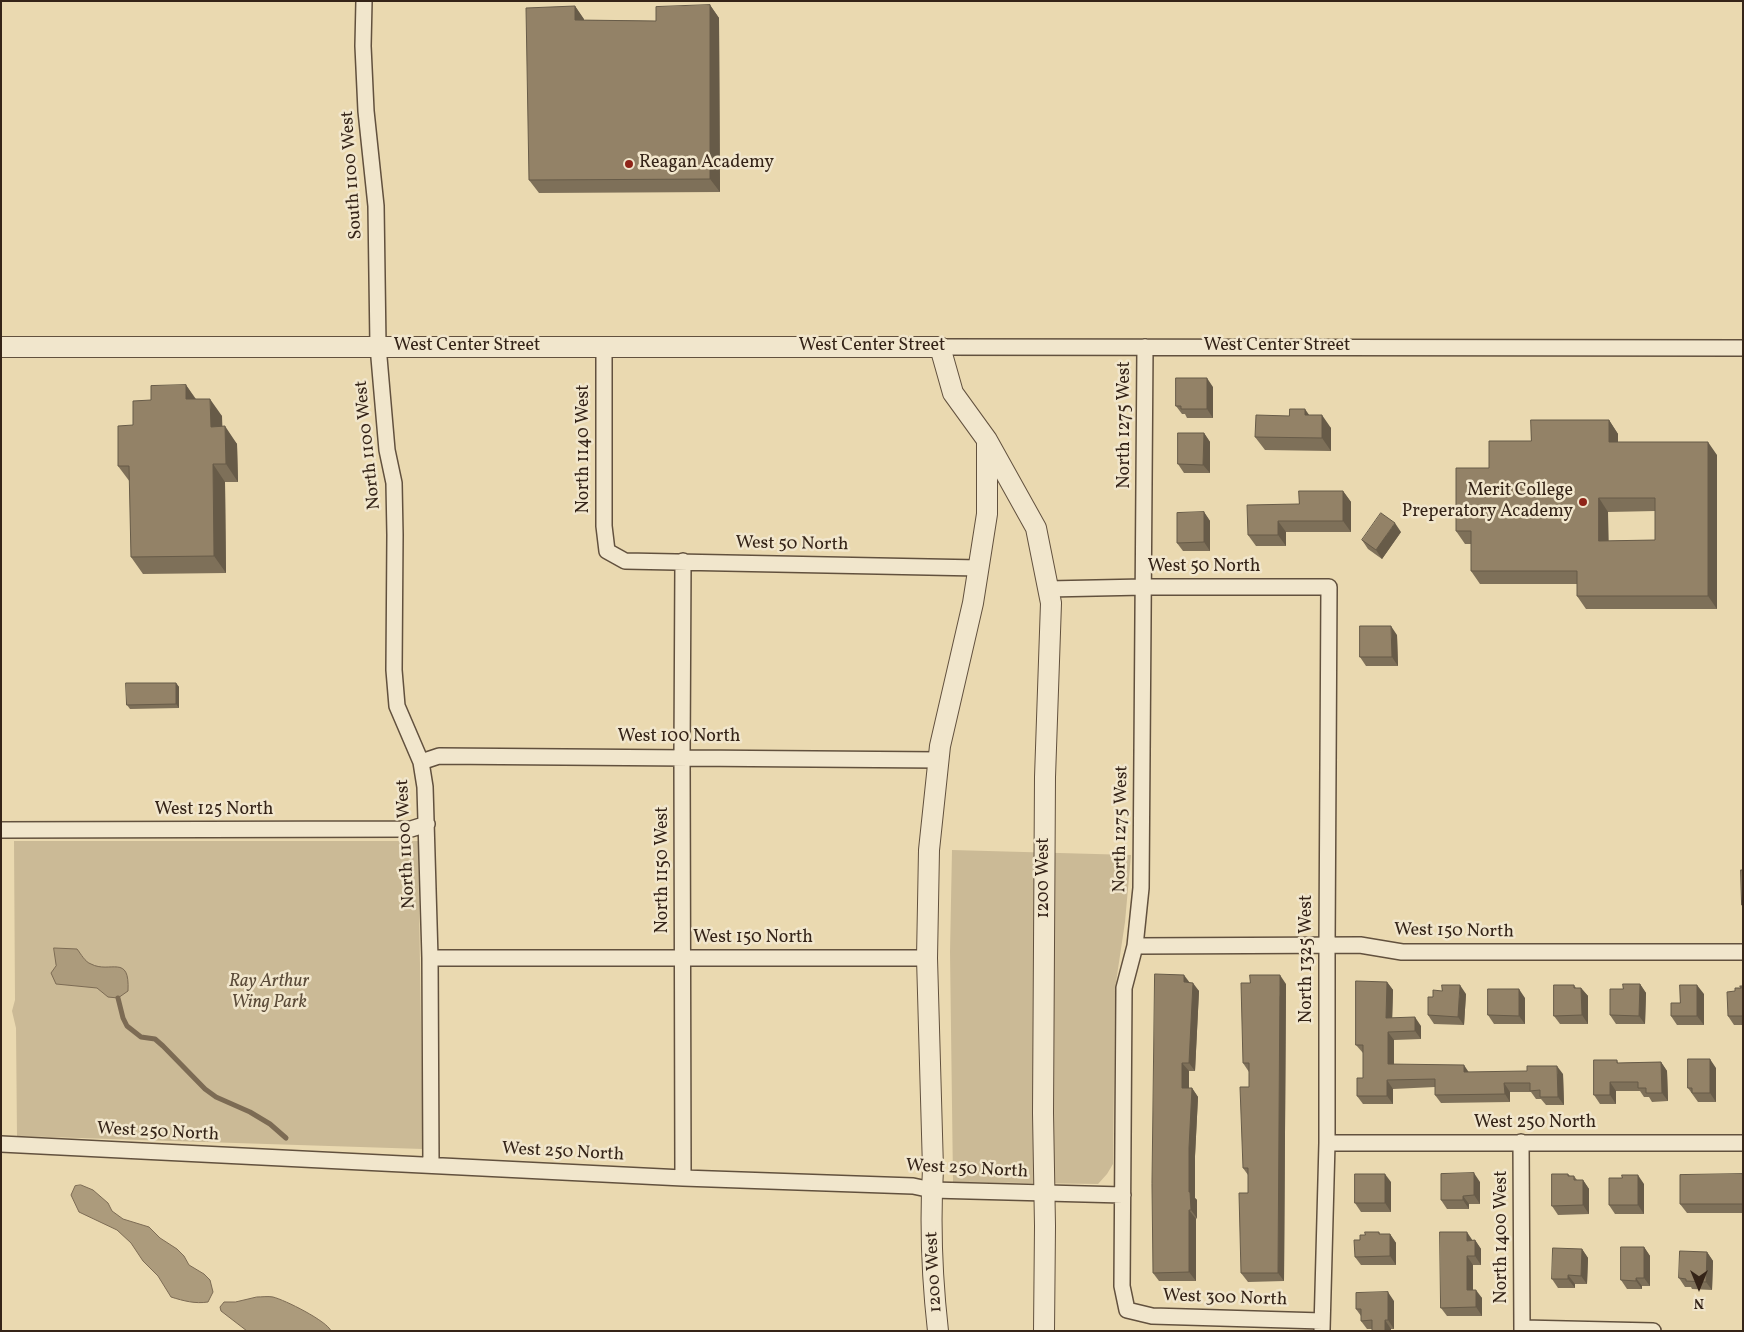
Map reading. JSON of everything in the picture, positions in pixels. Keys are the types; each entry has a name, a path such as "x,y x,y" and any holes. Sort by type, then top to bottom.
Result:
{"street":[{"name":"South 1100 West","path":"364,1 363,46 366,111 376,206 378,346"},
{"name":"North 1100 West","path":"378,346 386,450 394,482 394,670 397,706 420,762 425,787 430,958 431,1165"},
{"name":"West Center Street","path":"1,347 1743,348"},
{"name":"North 1140 West","path":"604,347 604,526 607,551"},
{"name":"1200 West","path":"940,347 953,393 987,440 1036,528 1051,603 1045,777 1044,1331"},
{"name":"North 1275 West","path":"1127,1310 1122,1286 1124,988 1135,946 1141,888 1145,347"},
{"name":"1200 West","path":"938,1331 934,1300 933,1169 927,958 929,850 940,746 973,603 987,514 987,440"},
{"name":"West 50 North","path":"607,551 625,561 978,568"},
{"name":"North 1150 West","path":"683,561 683,1178"},
{"name":"West 50 North","path":"1048,589 1329,587"},
{"name":"North 1325 West","path":"1322,1326 1328,1143 1329,587"},
{"name":"West 100 North","path":"420,762 439,756 939,760"},
{"name":"West 125 North","path":"1,830 411,829 427,824"},
{"name":"West 150 North","path":"1135,946 1360,945 1402,952 1743,952"},
{"name":"West 150 North","path":"430,958 927,958"},
{"name":"North 1400 West","path":"1521,1142 1522,1329"},
{"name":"West 250 North","path":"1328,1143 1743,1143"},
{"name":"West 250 North","path":"1,1144 683,1178 913,1186 932,1190 1123,1195"},
{"name":"West 300 North","path":"1127,1310 1152,1316 1322,1326"},
{"path":"1522,1329 1653,1331"}],"green space":[{"name":"Ray Arthur Wing Park","path":"14,841 418,841 423,1149 17,1136 16,1028 12,1011 15,1000"},
{"path":"952,850 1131,855 1125,922 1115,989 1113,1164 1098,1184 953,1182 950,952"}],"shaded area":[{"path":"54,948 77,949 85,960 91,964 122,968 126,972 128,979 128,991 118,998 108,997 97,988 56,984 51,973 56,966"},
{"path":"81,1185 93,1190 108,1203 112,1211 123,1219 149,1227 160,1238 177,1249 189,1265 210,1280 213,1292 208,1302 190,1302 171,1297 158,1276 143,1261 131,1243 117,1230 79,1212 71,1195 75,1186"},
{"path":"257,1297 273,1297 287,1302 322,1322 331,1331 247,1331 221,1311 220,1307 224,1302 235,1302"}],"building":[{"path":"710,5 710,179 529,180 526,8 575,6 575,20 656,21 656,7"},
{"path":"1176,378 1207,378 1207,409 1181,409 1181,406 1176,406"},
{"path":"186,385 186,399 210,399 211,427 225,426 226,464 213,464 214,556 131,557 129,466 118,466 118,426 133,425 133,401 151,400 151,386"},
{"path":"1290,409 1305,409 1305,415 1322,415 1322,438 1255,437 1256,415 1289,416"},
{"path":"1531,420 1609,420 1609,442 1708,442 1708,596 1577,596 1577,571 1471,571 1471,531 1456,531 1456,468 1489,468 1489,441 1531,441","holes":["1599,498 1655,498 1655,540 1599,541"]},
{"path":"1178,433 1204,433 1203,465 1178,464"},
{"path":"1299,491 1343,491 1343,521 1278,521 1278,535 1248,535 1247,505 1299,504"},
{"path":"1204,512 1204,542 1177,543 1177,513"},
{"path":"1381,513 1395,523 1376,550 1362,540"},
{"path":"1360,626 1391,626 1392,657 1360,657"},
{"path":"126,683 176,683 176,704 127,705"},
{"path":"1741,870 1743,870 1743,905 1742,905"},
{"path":"1155,974 1184,975 1184,982 1193,983 1189,1063 1182,1063 1182,1088 1192,1088 1189,1148 1191,1210 1189,1210 1189,1272 1153,1273 1152,1184"},
{"path":"1250,975 1280,975 1278,1273 1241,1273 1239,1193 1248,1193 1248,1168 1243,1168 1240,1087 1249,1087 1249,1063 1243,1063 1241,983 1250,983"},
{"path":"1356,981 1387,982 1386,1018 1415,1017 1415,1031 1388,1032 1388,1064 1464,1065 1464,1072 1527,1071 1527,1066 1557,1066 1558,1097 1540,1097 1540,1090 1530,1091 1530,1083 1504,1083 1505,1094 1435,1095 1435,1079 1387,1080 1387,1096 1357,1096 1357,1078 1363,1078 1363,1045 1356,1045"},
{"path":"1623,984 1640,984 1639,1016 1610,1015 1610,989 1623,989"},
{"path":"1442,985 1460,985 1458,1017 1428,1015 1428,997 1433,997 1433,990 1442,991"},
{"path":"1554,985 1574,985 1574,988 1581,988 1582,1015 1554,1016"},
{"path":"1680,985 1697,985 1697,1016 1671,1016 1671,1003 1680,1003"},
{"path":"1740,986 1743,986 1743,1016 1728,1016 1727,992 1735,991 1735,988 1741,988"},
{"path":"1488,989 1519,989 1519,1016 1488,1015"},
{"path":"1688,1059 1710,1059 1710,1093 1692,1093 1692,1088 1688,1088"},
{"path":"1594,1060 1617,1060 1617,1063 1661,1062 1662,1093 1646,1093 1646,1088 1638,1088 1638,1082 1610,1082 1610,1095 1594,1095"},
{"path":"1474,1173 1474,1195 1463,1196 1463,1200 1441,1200 1441,1174"},
{"path":"1355,1174 1385,1174 1385,1203 1355,1203"},
{"path":"1552,1174 1568,1174 1568,1176 1574,1176 1574,1180 1583,1180 1583,1205 1552,1206"},
{"path":"1743,1174 1743,1204 1680,1204 1680,1175"},
{"path":"1622,1175 1638,1175 1638,1205 1609,1205 1609,1178 1622,1178"},
{"path":"1365,1232 1390,1234 1390,1256 1355,1257 1354,1240 1360,1240 1360,1235 1365,1235"},
{"path":"1440,1232 1467,1232 1467,1241 1475,1240 1475,1256 1467,1256 1467,1290 1476,1290 1476,1307 1441,1308"},
{"path":"1621,1247 1644,1247 1644,1278 1636,1278 1636,1281 1621,1280"},
{"path":"1553,1248 1582,1249 1581,1276 1568,1275 1568,1279 1552,1279"},
{"path":"1680,1251 1707,1252 1706,1282 1686,1281 1686,1279 1679,1278"},
{"path":"1388,1292 1388,1320 1385,1320 1385,1331 1372,1331 1372,1320 1361,1321 1361,1309 1356,1309 1356,1293"}],"waterway":[{"path":"118,998 127,1026 141,1037 155,1039 205,1089 216,1097 250,1112 270,1124 286,1138"}],"place":[{"name":"Reagan Academy","path":"629,164"},
{"name":"Merit College Preperatory Academy","path":"1583,502"}]}
